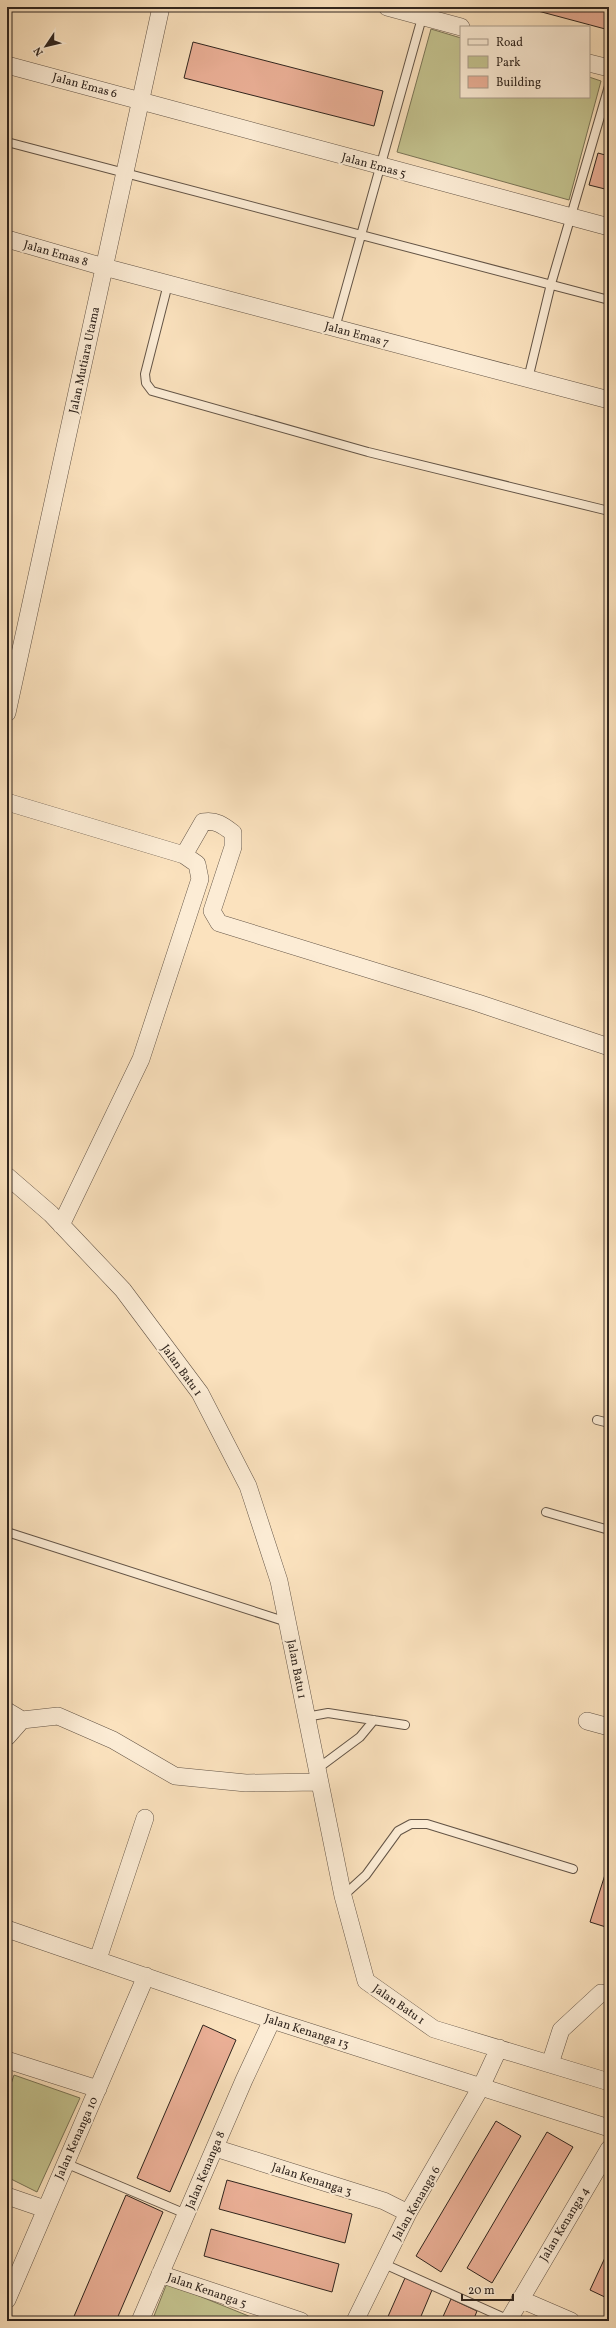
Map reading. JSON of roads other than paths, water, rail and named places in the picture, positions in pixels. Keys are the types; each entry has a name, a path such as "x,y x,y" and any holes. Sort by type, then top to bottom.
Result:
{"street":[{"name":"Jalan Mutiara Utama","path":"7,714 161,7"},
{"path":"386,7 423,12 460,28"},
{"path":"590,63 609,68"},
{"name":"Jalan Emas 6","path":"7,65 140,99"},
{"name":"Jalan Emas 5","path":"140,99 380,167 609,227"},
{"name":"Jalan Emas 8","path":"7,238 104,267"},
{"name":"Jalan Emas 7","path":"104,267 609,400"},
{"path":"7,802 184,855 198,864 200,879 141,1059 61,1225"},
{"path":"184,855 203,822 212,820 223,825 233,833 233,847 212,911 219,923 471,1001 609,1047"},
{"name":"Jalan Batu 1","path":"7,1176 61,1225 123,1290 200,1393 248,1486 279,1581 343,1896 366,1981 434,2030 499,2048 609,2082"},
{"path":"7,1711 22,1720 58,1716 113,1740 175,1776 246,1783 318,1776"},
{"path":"7,1737 22,1720"},
{"path":"587,1721 609,1728"},
{"path":"98,1959 145,1818"},
{"name":"Jalan Kenanga 13","path":"7,1929 272,2020 609,2128"},
{"name":"Jalan Kenanga 10","path":"7,2300 146,1976"},
{"path":"550,2064 561,2030 600,1993"},
{"name":"Jalan Kenanga 8","path":"140,2321 272,2020"},
{"name":"Jalan Kenanga 6","path":"354,2321 408,2214 481,2087 499,2048"},
{"path":"7,2060 98,2089"},
{"name":"Jalan Kenanga 3","path":"215,2148 384,2202 408,2214"},
{"name":"Jalan Kenanga 4","path":"508,2320 609,2149"},
{"path":"7,2196 45,2210"},
{"name":"Jalan Kenanga 5","path":"160,2274 301,2321"},
{"path":"520,2299 571,2321"}],"lane":[{"path":"335,328 423,12"},
{"path":"528,379 551,284 609,86"},
{"path":"7,142 609,300"},
{"path":"168,284 145,374 146,383 152,391 368,452 609,511"},
{"path":"597,1420 609,1423"},
{"path":"546,1512 609,1530"},
{"path":"7,1532 287,1622"},
{"path":"306,1717 328,1713 405,1725"},
{"path":"318,1776 360,1737 374,1720"},
{"path":"343,1896 366,1875 398,1830 411,1824 427,1824 573,1869"},
{"path":"65,2164 186,2214"},
{"path":"382,2263 508,2320"}]}
